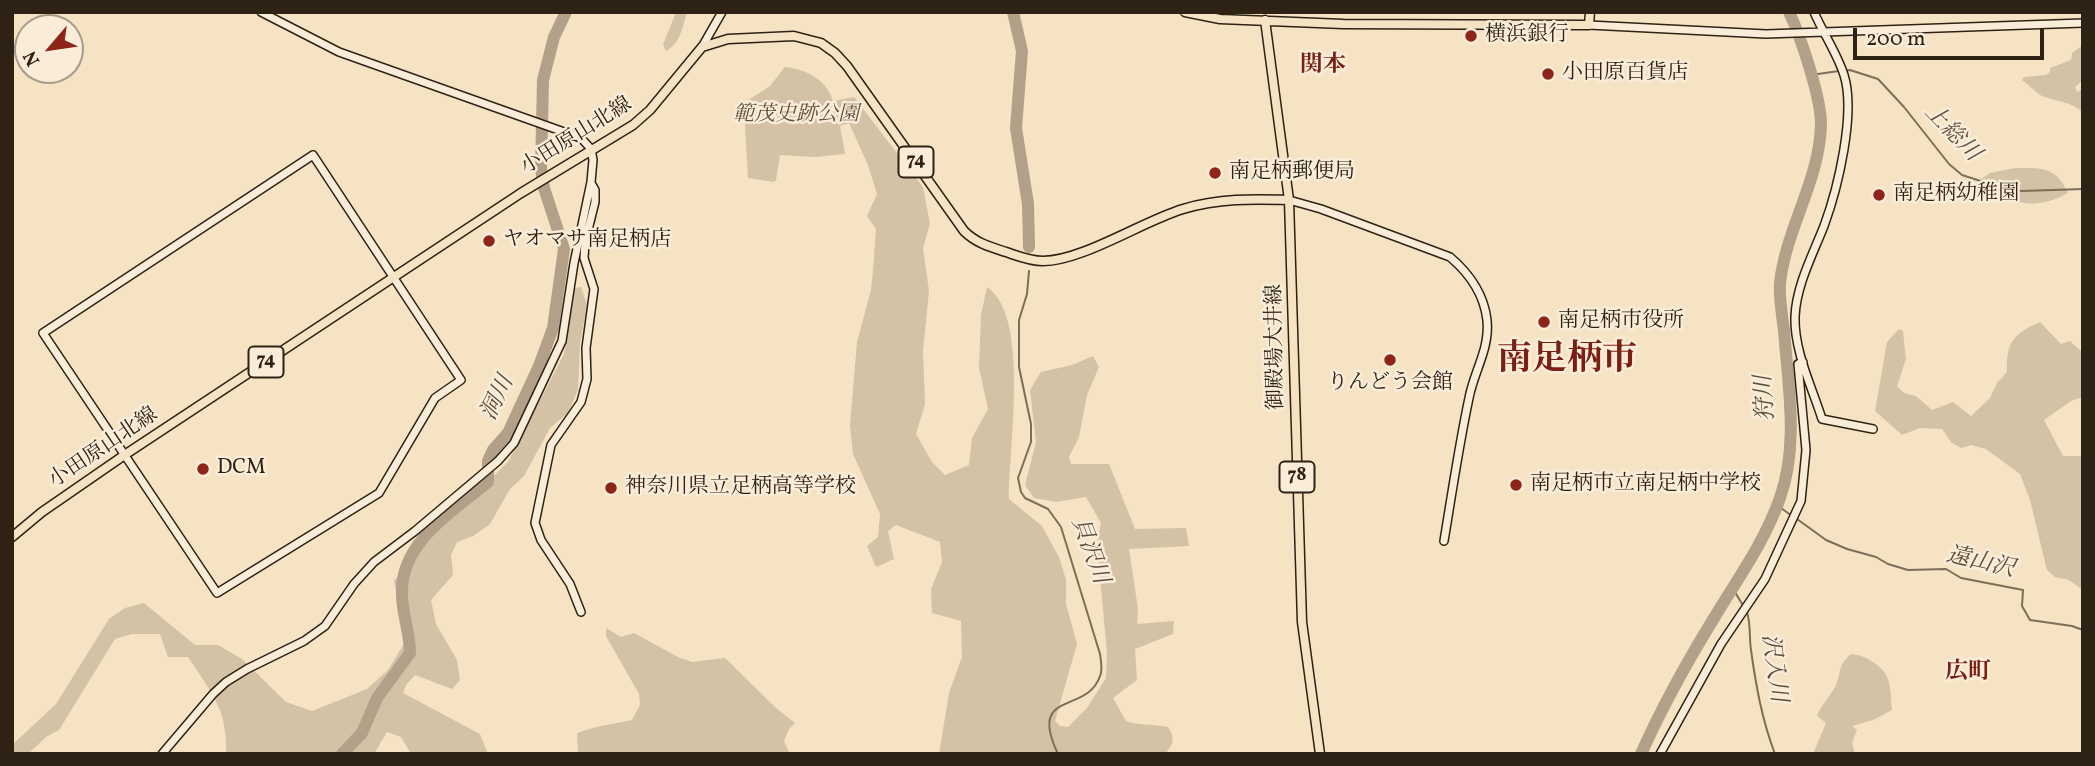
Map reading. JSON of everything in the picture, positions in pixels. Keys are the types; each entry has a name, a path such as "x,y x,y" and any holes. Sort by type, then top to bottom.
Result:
{"main road":[{"path":"1185,12 1220,19 1343,24 1589,25 1590,12"},
{"name":"御殿場大井線","path":"1265,20 1290,200 1302,622 1320,754"},
{"name":"74","path":"702,47 728,39 794,36 821,43 835,52 847,65 964,231 988,247 1034,260 1066,257 1181,209 1206,202 1232,199 1290,200"},
{"name":"小田原山北線","path":"12,537 126,454 523,192 644,117 702,47"}],"street":[{"path":"162,754 226,682 315,635 325,626 354,584 374,562 498,461 513,443 562,341 576,252 591,182 592,149 581,138 339,52 307,38 261,12"},
{"path":"702,47 722,12"},
{"path":"1814,12 1819,32 1844,73 1848,114 1836,188 1807,268 1796,309 1797,339 1822,419 1873,429"},
{"path":"1589,25 1769,34 2083,23"},
{"path":"313,155 393,277 461,380 435,398 379,493 217,593 43,333 313,155"},
{"path":"581,612 570,584 541,540 534,523 551,445 581,402 587,379 586,348 594,289 584,258 594,202 595,190 591,182"},
{"path":"1290,200 1451,257 1463,268 1482,297 1487,322 1486,344 1469,395 1444,541"},
{"path":"1660,754 1721,644 1765,579 1801,501 1806,450 1798,364 1803,362"}],"green space":[{"path":"676,12 687,12 678,39 666,51 663,45"},
{"path":"2083,45 2083,80 2075,87 2077,92 2083,89 2083,113 2068,104 2040,95 2022,80 2024,77 2046,75 2050,68 2071,60 2072,53"},
{"name":"範茂史跡公園","path":"785,67 801,70 815,77 826,87 833,101 854,97 923,187 930,224 923,248 929,291 923,351 925,404 916,434 932,462 945,475 969,465 972,438 988,409 979,368 981,315 987,287 1001,303 1009,326 1013,354 1009,499 1042,526 1059,557 1066,580 1066,604 1077,644 1055,721 1060,726 1068,727 1087,708 1106,678 1107,654 1097,543 1101,523 1086,497 1056,502 1034,498 1025,485 1036,442 1030,390 1041,372 1072,365 1093,356 1099,367 1087,395 1079,437 1069,457 1071,464 1109,464 1135,529 1186,528 1189,546 1129,549 1138,609 1137,624 1174,621 1173,634 1135,649 1137,680 1113,698 1126,721 1168,727 1173,740 1166,753 939,754 949,693 962,657 961,621 932,613 931,589 942,562 940,542 896,525 888,531 894,559 876,567 867,546 878,537 880,514 853,454 850,425 857,342 871,290 876,229 867,216 877,194 868,165 849,123 840,126 845,154 815,157 780,155 774,182 748,178 744,108 747,101 770,86"},
{"path":"2015,168 2047,170 2058,178 2068,193 2042,203 2019,202 1972,185 1990,173"},
{"path":"581,287 587,305 580,344 578,390 568,413 550,428 524,476 510,489 490,524 473,536 457,542 451,555 453,575 431,600 436,624 457,660 460,680 452,689 415,675 403,693 480,734 488,754 411,754 401,737 387,732 374,754 226,754 221,713 211,691 188,657 168,657 160,634 132,634 115,639 59,730 46,737 28,754 12,754 12,745 56,704 109,619 125,608 144,603 195,645 218,645 242,659 286,702 312,711 367,689 388,670 405,642 394,581 427,541 508,462 564,354 575,288"},
{"path":"2040,322 2061,344 2070,341 2083,353 2083,397 2071,401 2044,420 2063,456 2083,456 2083,590 2069,580 2055,577 2047,570 2030,500 2020,474 1986,449 1971,445 1961,448 1951,442 1942,429 1920,428 1902,435 1875,411 1887,342 1899,329 1903,331 1906,359 1897,386 1904,393 1916,396 1932,410 1953,402 1971,416 1990,398 1997,383 2007,372 2008,353 2013,340"},
{"path":"606,628 621,637 634,633 692,662 725,658 795,723 784,741 790,754 578,754 577,733 632,720 640,705 639,694 606,636"},
{"path":"1851,654 1868,659 1879,666 1887,676 1892,710 1873,720 1852,726 1857,730 1852,743 1855,754 1813,754 1826,723 1817,716 1836,685 1842,665"}],"waterway":[{"name":"洞川","path":"342,754 362,733 377,698 410,653 402,594 404,575 410,559 431,529 488,482 488,461 493,450 508,433 539,366 553,328 564,249 544,188 541,169 543,80 554,37 566,12"},
{"name":"貝沢川","path":"1013,12 1022,51 1016,128 1028,204 1029,247"},
{"name":"狩川","path":"1641,754 1685,668 1758,545 1774,514 1786,478 1791,415 1780,283 1783,263 1815,165 1821,124 1810,68 1789,12"},
{"name":"上総川","path":"1845,71 1850,70 1878,79 1949,164 1962,175 2005,189 2022,191 2083,189"},
{"name":"上総川","path":"1811,75 1839,71"},
{"name":"貝沢川","path":"1029,271 1027,294 1019,320 1019,367 1031,424 1031,442 1018,478 1025,498 1048,509 1061,527 1102,665 1101,674 1093,688 1054,711 1050,720 1050,734 1058,754"},
{"name":"遠山沢","path":"1777,505 1792,516"},
{"name":"遠山沢","path":"1797,519 1826,540 1876,557 1888,564 1908,570 1946,569 1961,578 2023,590 2022,606 2030,620 2083,630"},
{"name":"沢入川","path":"1733,589 1744,607"},
{"name":"沢入川","path":"1747,612 1757,690 1775,754"}],"place":[{"name":"横浜銀行","path":"1471,36"},
{"name":"小田原百貨店","path":"1548,74"},
{"name":"南足柄郵便局","path":"1215,173"},
{"name":"南足柄幼稚園","path":"1879,195"},
{"name":"ヤオマサ南足柄店","path":"489,241"},
{"name":"南足柄市役所","path":"1544,322"},
{"name":"りんどう会館","path":"1390,360"},
{"name":"DCM","path":"203,469"},
{"name":"南足柄市立南足柄中学校","path":"1516,485"},
{"name":"神奈川県立足柄高等学校","path":"611,488"}],"district":[{"name":"関本","path":"1323,67"},
{"name":"南足柄市","path":"1567,363"},
{"name":"広町","path":"1968,674"}]}
